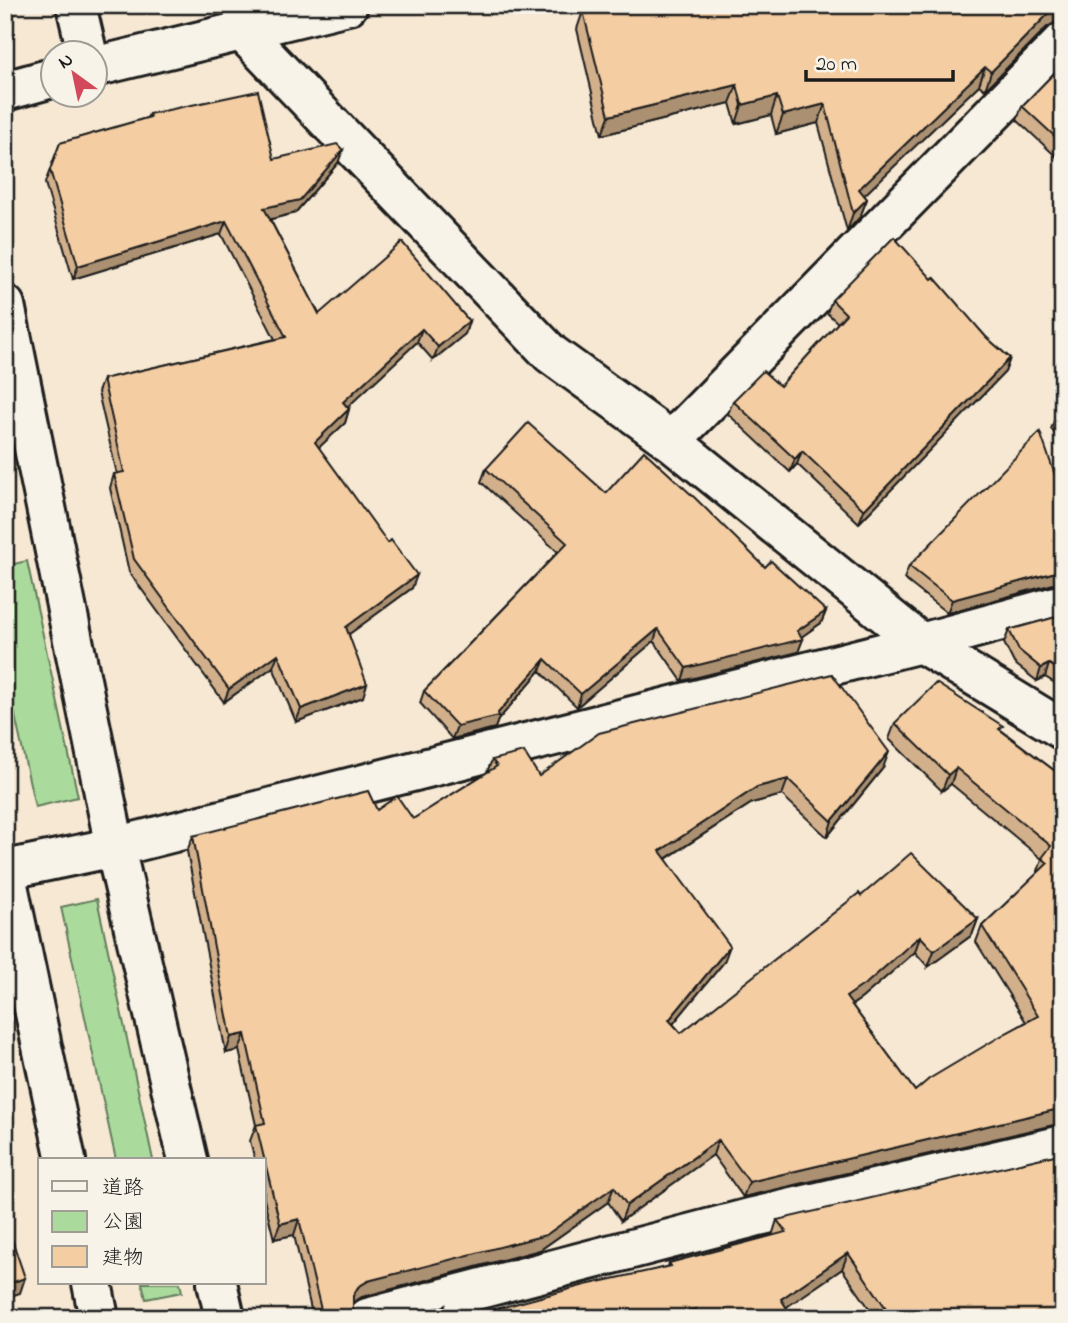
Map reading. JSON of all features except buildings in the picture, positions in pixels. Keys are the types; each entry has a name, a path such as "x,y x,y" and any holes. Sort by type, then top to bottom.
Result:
{"street":[{"path":"75,5 83,38"},
{"path":"108,63 348,5"},
{"path":"241,30 551,354 671,441 921,643 1063,730"},
{"path":"671,441 1063,42"},
{"path":"5,91 38,82"},
{"path":"5,304 116,847 188,1158"},
{"path":"66,1158 5,871 116,847 921,643 1063,604"},
{"path":"368,1318 754,1217 1063,1145"},
{"path":"92,1284 99,1318"},
{"path":"217,1284 225,1318"}],"green space":[{"path":"27,561 78,797 35,807 5,670 5,566"},
{"path":"97,899 153,1158 116,1158 61,907"},
{"path":"142,1284 180,1284 182,1292 146,1299"}]}
